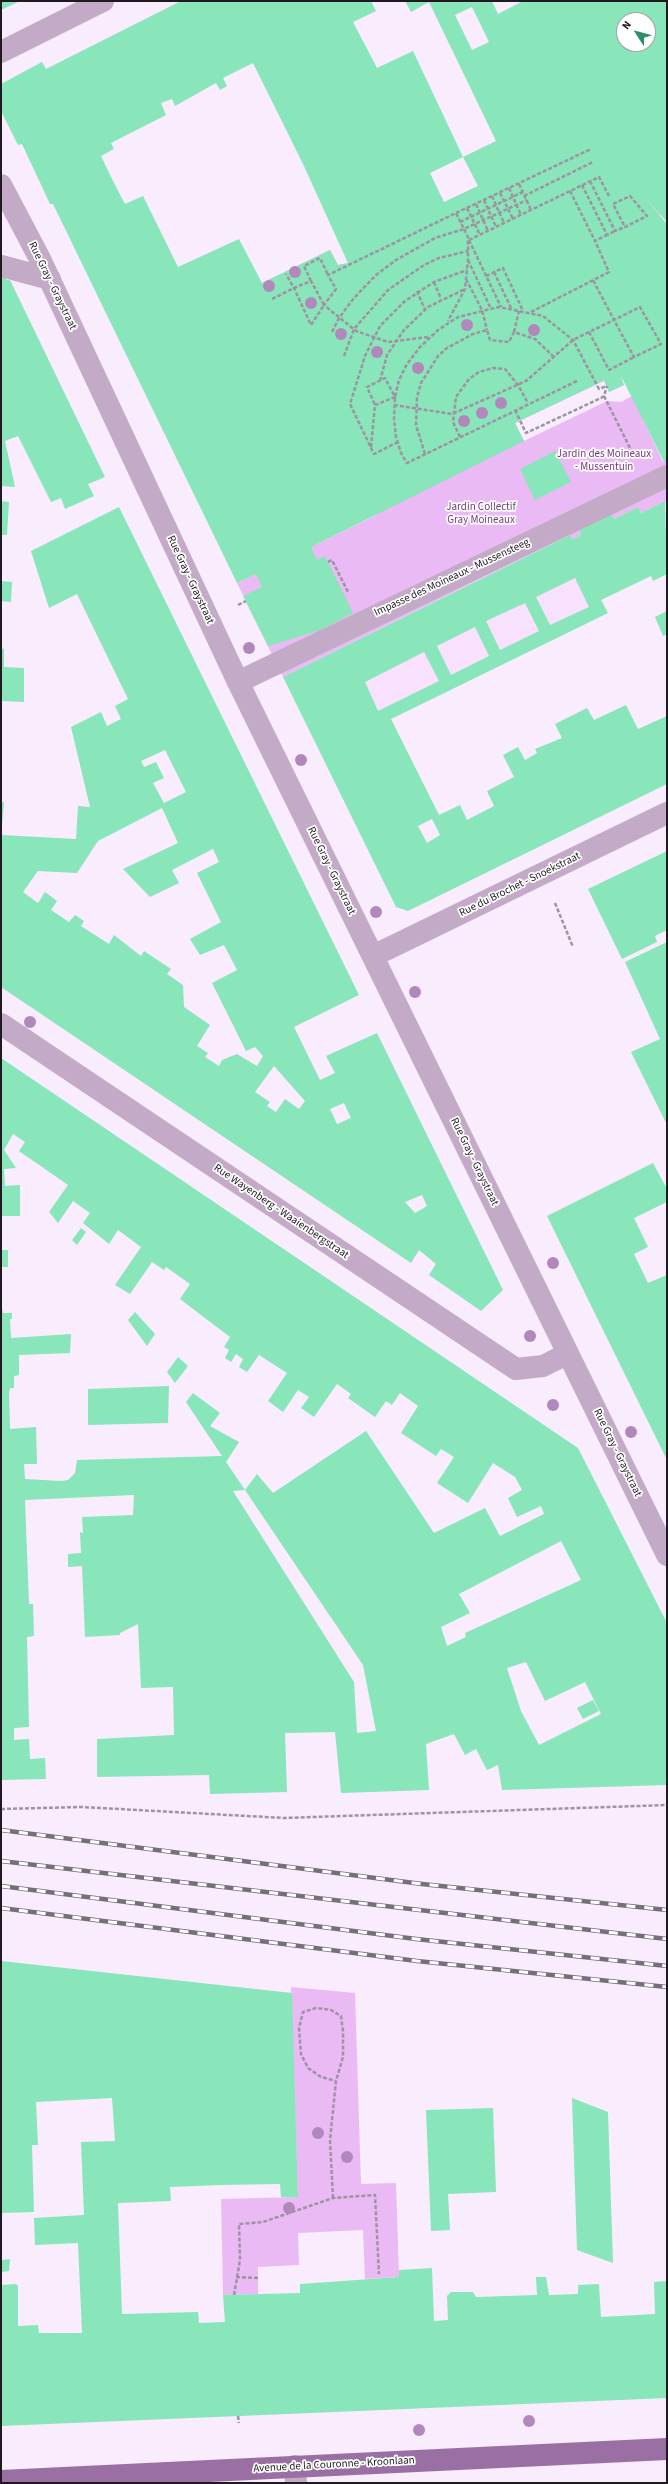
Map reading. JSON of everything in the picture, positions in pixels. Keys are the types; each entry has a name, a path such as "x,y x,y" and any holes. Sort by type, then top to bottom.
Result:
{"main road":[{"name":"Avenue de la Couronne - Kroonlaan","path":"1,2481 296,2475 667,2449"}],"street":[{"path":"1,52 103,1"},
{"name":"Rue Gray - Graystraat","path":"1,185 50,279 238,682 667,1555"},
{"path":"1,266 50,279"},
{"name":"Impasse des Moineaux - Mussensteeg","path":"238,682 362,621 658,481"},
{"name":"Rue du Brochet - Snoekstraat","path":"373,956 667,813"},
{"name":"Rue Wayenberg - Waaienbergstraat","path":"1,1024 516,1369 543,1366 568,1354"}],"path":[{"path":"328,275 590,149"},
{"path":"524,196 593,162"},
{"path":"469,240 599,177 609,196"},
{"path":"590,181 615,231"},
{"path":"519,184 531,210"},
{"path":"582,185 607,235"},
{"path":"509,188 521,215"},
{"path":"530,312 609,272 570,191"},
{"path":"460,222 523,192"},
{"path":"500,193 513,219"},
{"path":"492,196 504,223"},
{"path":"595,241 626,227 647,216 630,196 613,204 626,227"},
{"path":"484,200 496,227"},
{"path":"332,332 339,318 372,280 396,260 435,238 464,229 527,200"},
{"path":"476,204 488,231"},
{"path":"468,208 480,235"},
{"path":"456,213 501,308"},
{"path":"447,323 466,289 468,237"},
{"path":"344,356 354,329 388,290 406,276 439,258 468,251"},
{"path":"286,274 311,325 324,306 336,289 320,258 304,266 311,281 324,306 354,329 374,338 396,341 430,337"},
{"path":"468,260 491,309"},
{"path":"486,276 503,268 523,311"},
{"path":"398,442 374,454 350,404 365,356 374,338 396,308 417,291 434,282 467,270"},
{"path":"494,272 513,310"},
{"path":"466,279 482,310 490,340 509,342 514,332 519,310"},
{"path":"593,280 634,357"},
{"path":"272,299 311,281"},
{"path":"434,282 441,299"},
{"path":"380,380 381,370 396,341 404,330 425,310 441,299 466,289"},
{"path":"417,291 425,310"},
{"path":"394,406 452,414 518,385 573,340 589,332 614,320 640,307 661,344 609,370 589,332"},
{"path":"515,410 526,432 604,396 607,386 599,390 573,340 542,316 530,312 501,308 482,310 458,317 447,323 430,337 407,364 395,396 394,419 398,442 407,463 528,403 577,381"},
{"path":"425,454 416,425 416,408 421,383 438,356 459,341 487,330"},
{"path":"514,332 535,339 554,357"},
{"path":"460,437 453,422 452,414 456,397 461,388 479,372 493,368 506,370 518,385 528,403"},
{"path":"371,448 375,405 367,386 385,378 395,396"},
{"path":"375,405 395,396"},
{"path":"604,396 658,481"},
{"path":"328,562 332,560 362,621"},
{"path":"538,876 557,906 573,947"},
{"path":"1,1810 82,1807 284,1818 667,1805"},
{"path":"333,2198 330,2140 336,2081 343,2057 343,2031 341,2016 331,2010 316,2008 302,2012 299,2028 300,2054 308,2068 322,2077 336,2081"},
{"path":"234,2295 240,2260 239,2224 263,2222 333,2198 375,2196 379,2274"},
{"path":"236,2277 258,2278"},
{"path":"238,2416 238,2423"}],"shaded area":[{"path":"570,535 608,613 321,753 283,677"}],"green space":[{"path":"581,135 594,138 660,215 614,236 618,372 624,385 609,392 604,381 515,423 524,441 607,401 621,402 632,396 663,462 667,460 667,505 665,501 641,513 638,507 614,519 611,515 579,530 581,535 572,539 569,535 283,677 237,583 376,515 262,283 330,250 338,265 348,263 344,252"},
{"path":"291,1987 355,1993 361,2184 396,2183 399,2277 365,2279 363,2230 298,2233 299,2265 258,2267 258,2294 223,2295 221,2199 298,2197"}],"building":[{"path":"1,1 20,1 1,10"},
{"path":"181,1 371,1 376,11 353,22 377,68 413,51 463,157 496,141 429,2 411,12 405,1 492,1 498,14 523,1 667,1 667,222 644,197 667,224 667,460 664,462 621,376 624,385 609,392 604,380 515,423 524,441 311,547 317,560 325,556 353,613 321,630 268,646 243,596 262,587 256,574 237,583 53,204 50,204 22,144 18,145 1,111 1,84 42,62 46,69","holes":["472,7 489,42 472,50 455,15","253,63 303,164 348,263 338,265 330,250 262,283 239,239 178,267 143,196 125,204 101,156 114,149 111,143 166,115 161,103 172,99 175,106 216,83 220,90 227,86 223,78","463,157 478,186 444,202 430,173"]},
{"path":"1,269 7,280 10,280 105,477 88,484 94,496 65,509 61,498 51,502 18,436 5,441 15,487 1,486"},
{"path":"555,451 571,482 535,500 520,469"},
{"path":"1,501 9,502 7,535 1,535"},
{"path":"665,501 667,574 653,581 651,576 601,600 608,613 391,719 439,815 460,805 467,820 494,806 487,791 514,777 503,755 518,747 525,760 537,753 535,749 562,738 555,724 587,708 594,720 626,705 638,729 667,716 667,784 408,911 396,907 283,677 570,535 572,539 581,535 579,530 611,514 614,519 638,507 641,513","holes":["575,578 589,607 550,625 536,597","525,603 539,631 500,650 486,621","475,627 489,656 451,675 437,646","424,652 439,681 378,711 365,682","432,819 440,835 427,843 418,826"]},
{"path":"119,507 359,995 294,1027 320,1080 335,1073 326,1056 377,1033 503,1290 481,1311 429,1275 436,1264 419,1250 411,1263 1,987 1,835 76,839 78,806 90,807 71,727 101,712 107,726 121,719 115,706 128,699 77,594 49,608 31,551","holes":["165,750 186,792 164,803 153,783 164,778 156,762 144,767 141,761","162,808 178,843 123,869 150,897 179,883 172,870 213,849 219,862 197,873 221,922 190,939 200,955 224,945 237,970 212,983 246,1051 255,1047 263,1056 257,1066 237,1054 222,1060 219,1066 205,1057 208,1053 197,1046 210,1025 184,1007 183,985 167,974 171,969 144,951 141,956 114,935 109,944 81,926 84,921 75,915 69,922 51,910 57,901 45,892 38,903 23,892 38,871 77,873 98,841","274,1066 305,1101 299,1109 285,1099 276,1112 267,1106 270,1102 255,1092","344,1103 351,1118 337,1124 330,1109","422,1195 427,1206 415,1213 405,1202"]},
{"path":"1,581 12,582 11,602 1,601"},
{"path":"667,611 667,634 663,636 655,617"},
{"path":"1,648 4,649 4,667 24,668 24,702 1,701"},
{"path":"1,802 4,802 2,827 1,827"},
{"path":"667,851 667,930 655,936 657,942 622,959 588,889"},
{"path":"667,942 667,1125 631,1052 660,1039 625,962"},
{"path":"1,1058 578,1448 667,1623 667,1785 502,1790 498,1765 487,1770 476,1749 465,1755 454,1734 426,1744 429,1790 341,1793 335,1732 285,1733 287,1792 210,1794 209,1775 97,1777 97,1739 174,1735 173,1687 141,1688 138,1624 120,1633 120,1635 85,1637 82,1566 68,1567 68,1554 81,1553 80,1532 83,1533 82,1517 133,1515 134,1495 25,1500 29,1604 33,1604 34,1636 27,1637 29,1727 14,1728 14,1740 29,1739 30,1759 45,1758 46,1779 1,1780 1,1302 3,1313 12,1313 12,1319 10,1319 11,1338 71,1334 70,1353 19,1355 19,1375 14,1376 14,1388 10,1388 9,1393 10,1429 36,1427 37,1464 24,1464 25,1479 68,1480 75,1473 77,1460 222,1456 186,1402 193,1393 220,1413 210,1426 239,1442 226,1462 245,1490 257,1474 273,1493 366,1431 434,1533 485,1508 500,1536 544,1514 541,1506 517,1517 508,1498 522,1490 515,1477 493,1463 468,1503 437,1483 454,1457 441,1449 436,1456 401,1433 418,1406 400,1393 392,1405 386,1401 375,1417 348,1398 351,1394 337,1384 314,1417 301,1408 309,1397 298,1390 283,1412 268,1401 287,1373 259,1355 247,1372 239,1367 243,1359 236,1354 231,1362 225,1358 229,1350 224,1347 230,1337 180,1299 190,1284 166,1267 164,1270 152,1262 130,1294 115,1285 141,1247 118,1230 109,1244 83,1223 90,1213 73,1201 58,1223 49,1212 68,1185 19,1151 25,1142 13,1134 4,1150 16,1168 4,1169 5,1186 20,1185 20,1216 1,1216","holes":["245,1490 363,1665 376,1731 357,1733 354,1682 233,1491","561,1541 581,1580 465,1633 466,1637 447,1646 441,1627 470,1613 459,1594","526,1662 545,1701 585,1682 601,1714 539,1745 521,1711 507,1668"]},
{"path":"653,1163 667,1189 667,1202 634,1218 648,1247 634,1254 648,1283 667,1275 667,1460 547,1216"},
{"path":"81,1228 86,1232 77,1245 72,1240"},
{"path":"1,1250 8,1250 8,1267 1,1267"},
{"path":"135,1312 155,1334 147,1346 128,1320"},
{"path":"178,1357 188,1366 175,1383 167,1372"},
{"path":"169,1386 168,1423 88,1425 88,1389"},
{"path":"593,1700 599,1711 583,1719 577,1708"},
{"path":"1,1961 292,1993 298,2197 281,2197 280,2184 221,2185 170,2187 171,2201 118,2203 122,2314 198,2312 199,2323 225,2322 223,2295 300,2293 300,2284 399,2277 399,2270 432,2268 434,2321 448,2320 447,2296 451,2292 473,2292 476,2297 537,2295 536,2277 546,2277 549,2295 578,2294 578,2285 599,2284 601,2317 655,2314 654,2282 667,2281 667,2398 1,2426 1,2285 16,2284 18,2286 18,2326 38,2325 39,2333 82,2333 78,2243 35,2245 34,2218 84,2215 81,2142 115,2141 112,2098 36,2102 38,2145 32,2145 34,2212 1,2213"},
{"path":"572,2098 608,2112 613,2263 577,2250"},
{"path":"493,2108 496,2192 448,2194 450,2230 431,2231 426,2110"},
{"path":"10,2259 9,2271 1,2272 1,2260"}],"railway":[{"path":"1,1830 422,1884 667,1910"},
{"path":"1,1861 667,1939"},
{"path":"1,1886 416,1939 667,1966"},
{"path":"1,1908 417,1961 667,1987"}],"park label":[{"name":"Jardin des Moineaux - Mussentuin","path":"604,461"},
{"name":"Jardin Collectif Gray Moineaux","path":"481,514"}]}
